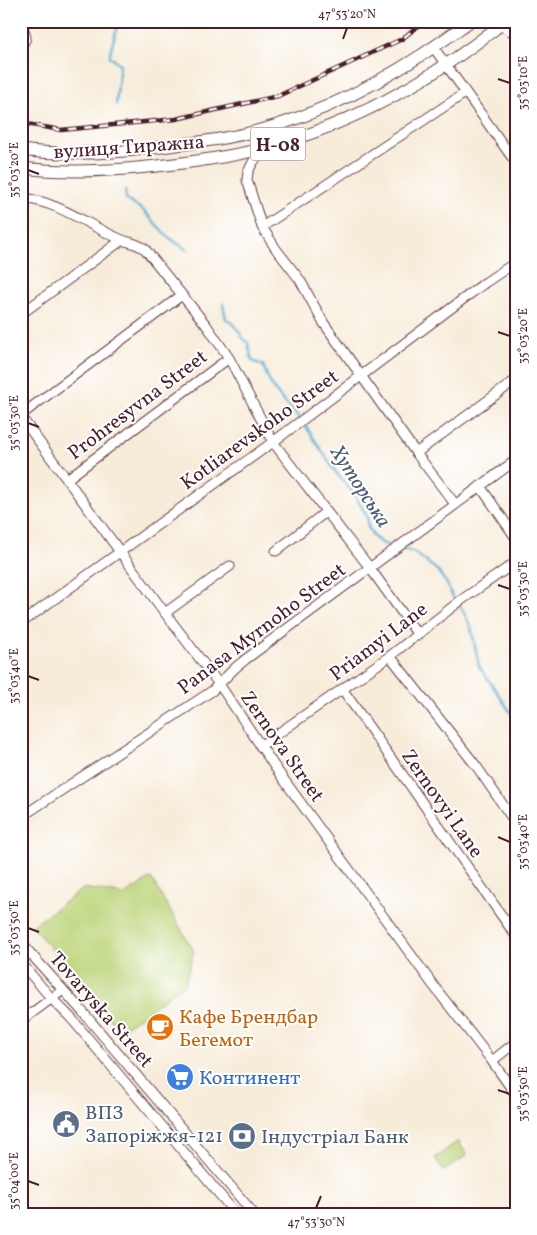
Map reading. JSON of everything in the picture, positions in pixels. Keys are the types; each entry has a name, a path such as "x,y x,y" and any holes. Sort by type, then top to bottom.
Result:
{"main road":[{"name":"вулиця Тиражна","path":"21,150 47,153 131,151 213,141 280,124 338,102 386,78 434,48 470,21"},
{"name":"вулиця Тиражна","path":"21,168 44,170 131,169 213,159 265,148 344,120 398,94 446,66 500,23"}],"street":[{"path":"21,47 26,38 26,31 22,21"},
{"path":"500,23 516,34"},
{"path":"434,48 516,163"},
{"path":"262,227 465,93"},
{"path":"265,148 253,162 248,172 247,180 262,227 304,287 323,322 416,453 455,504"},
{"name":"Prohresyvna Street","path":"21,198 34,199 67,212 122,240 138,244 145,249 229,358 273,442 418,634"},
{"path":"21,314 122,240"},
{"name":"Kotliarevskoho Street","path":"21,623 273,442 486,282 516,262"},
{"path":"21,416 182,295"},
{"name":"Prohresyvna Street","path":"67,479 229,358"},
{"path":"416,453 516,380"},
{"name":"Zernova Street","path":"21,416 219,684 260,746 433,985 516,1095"},
{"name":"Panasa Myrnoho Street","path":"21,817 204,697 240,663 516,460"},
{"path":"480,486 516,538"},
{"path":"276,551 327,512"},
{"name":"Priamyi Lane","path":"260,746 343,690 516,562"},
{"path":"165,613 230,566"},
{"path":"390,656 477,767 516,824"},
{"name":"Zernovyi Lane","path":"343,690 516,936"},
{"name":"Tovaryska Street","path":"21,943 82,1011 254,1214"},
{"name":"Tovaryska Street","path":"21,963 71,1018 236,1214"},
{"path":"21,1021 62,990"},
{"path":"71,1018 72,1009 76,1008 82,1011"},
{"path":"492,1061 516,1042"}],"green space":[{"path":"151,878 194,951 185,984 120,1031 32,926 84,888 124,895"},
{"path":"458,1141 467,1155 444,1171 435,1158"}],"waterway":[{"name":"Хуторська","path":"116,104 120,64 110,57 110,54 119,21"},
{"name":"Хуторська","path":"125,190 126,200 143,210 167,236 187,250"},
{"name":"Хуторська","path":"223,304 226,319 236,327 243,339 248,343 252,361 263,365 274,389 300,418"},
{"name":"Хуторська","path":"303,422 337,474 354,494 367,516 368,527 374,537 381,543 394,547"},
{"name":"Хуторська","path":"400,548 415,553 437,570 447,584 471,627 479,666 516,720"}],"railway":[{"path":"21,123 61,130 176,119 278,96 402,39 424,21"}],"place":[{"name":"Кафе Брендбар Бегемот","path":"160,1027"},
{"name":"Континент","path":"180,1077"},
{"name":"ВПЗ Запоріжжя-121","path":"66,1124"},
{"name":"Індустріал Банк","path":"242,1136"}]}
